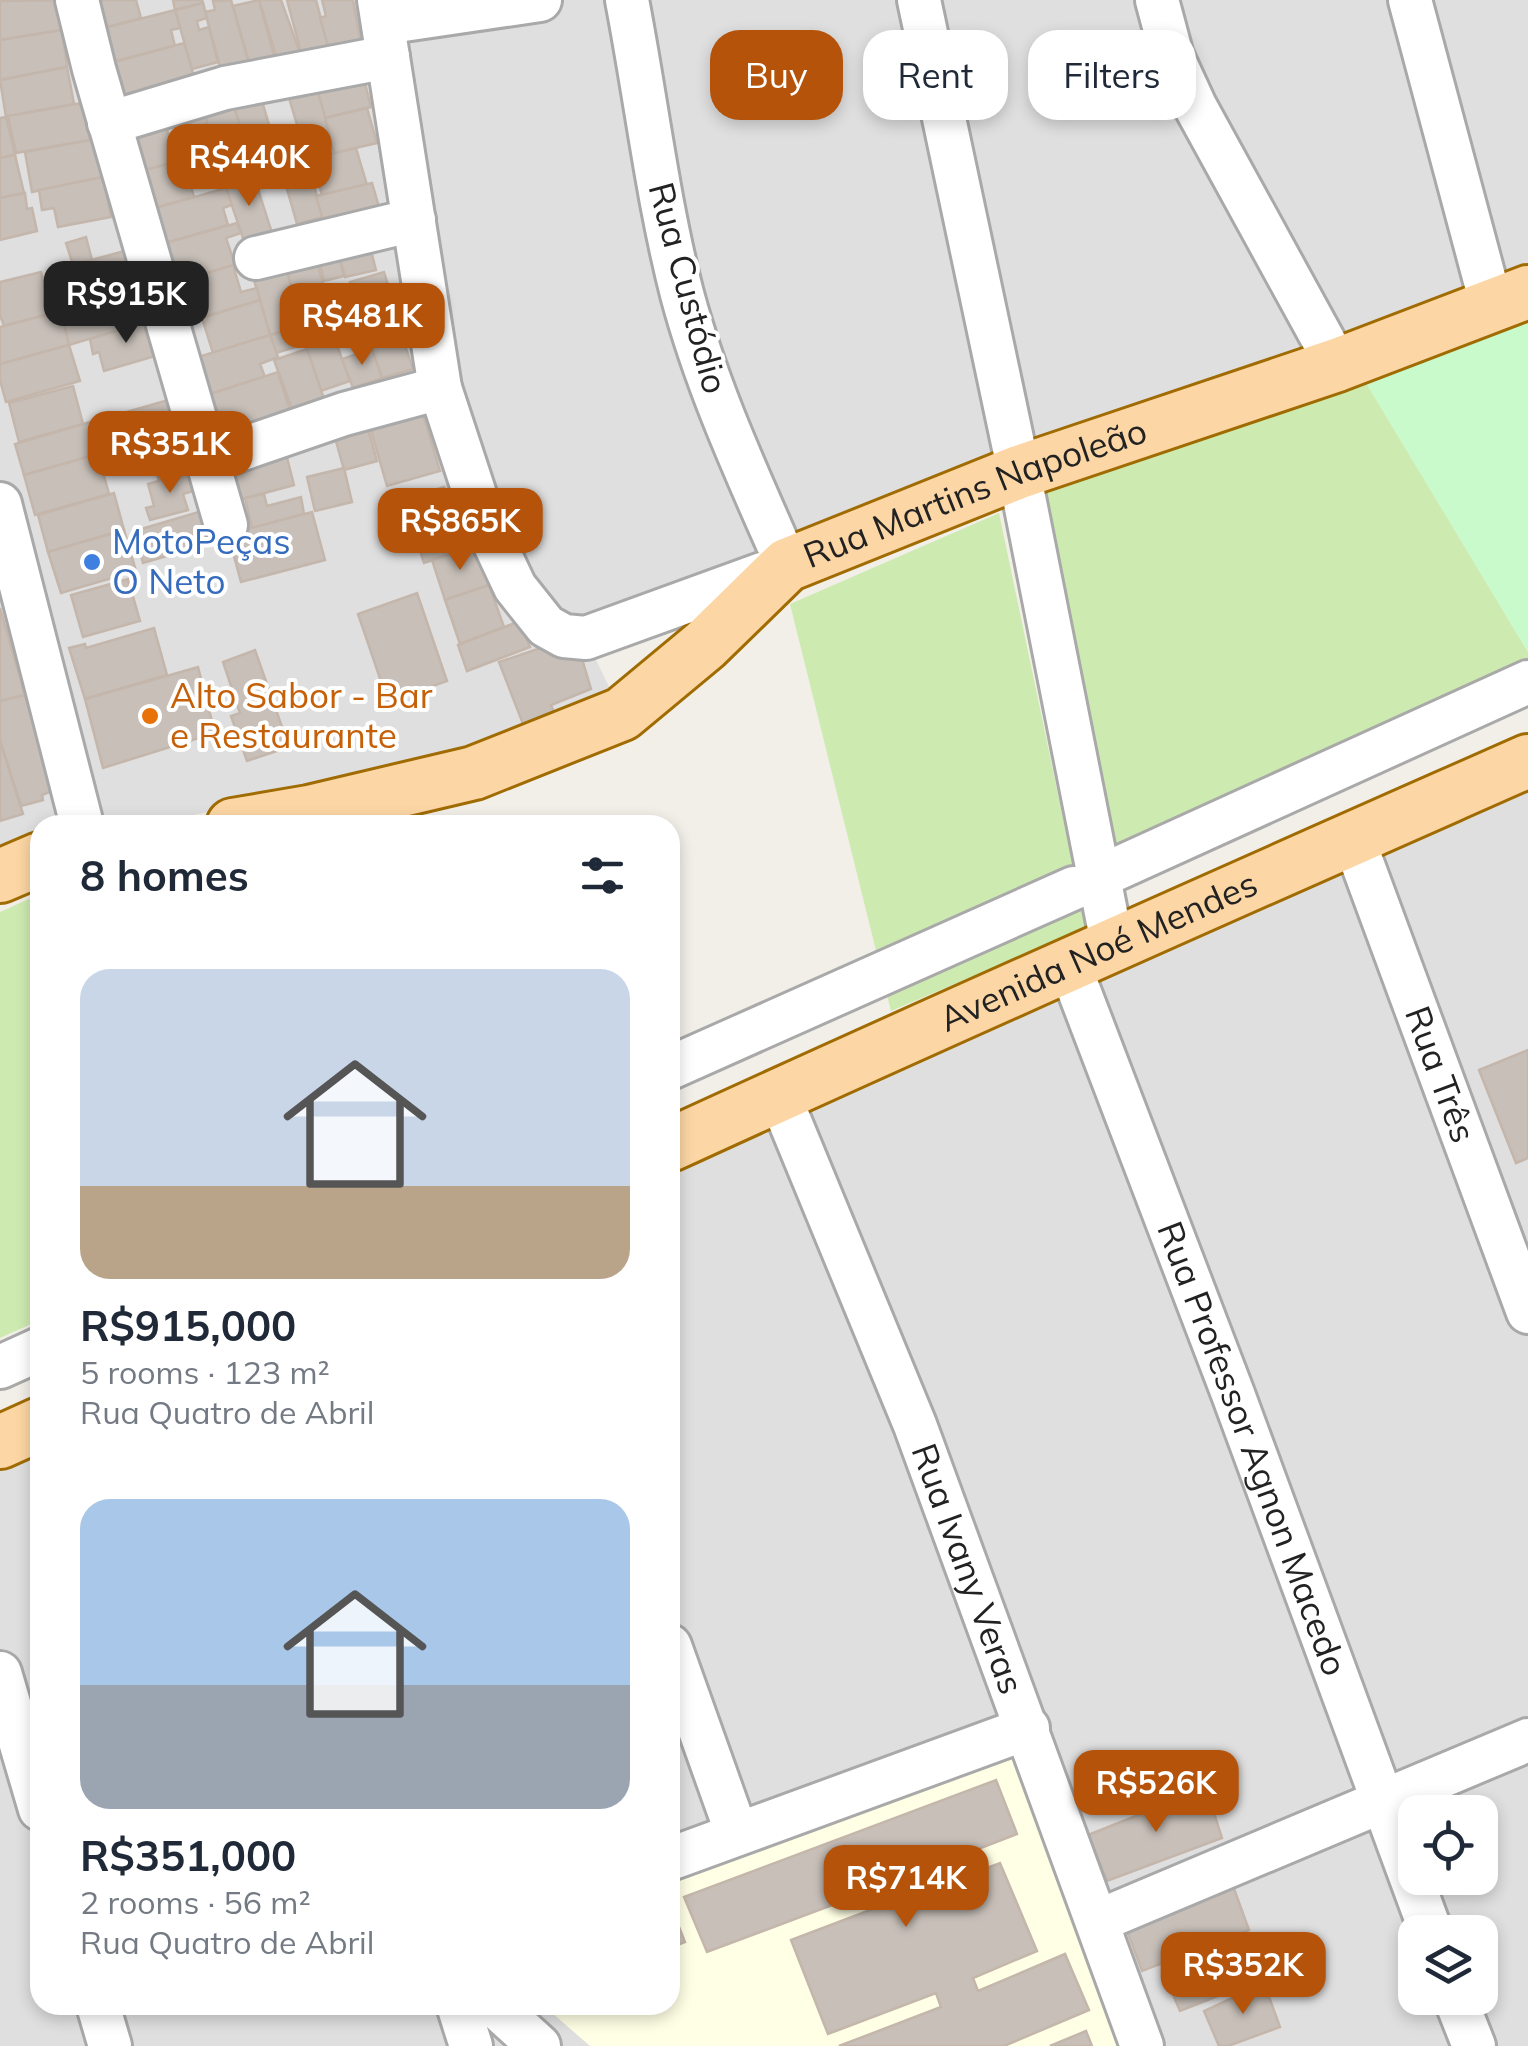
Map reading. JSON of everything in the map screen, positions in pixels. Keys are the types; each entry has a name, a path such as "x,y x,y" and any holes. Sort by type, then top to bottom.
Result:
{"main road":[{"name":"Rua Martins Napoleão","path":"291,815 474,773 622,714 705,645 787,565 1019,472 1337,365 1510,299"},
{"name":"Avenida Noé Mendes","path":"680,1140 884,1045 1091,957 1528,761"},
{"path":"0,876 30,863"},
{"path":"0,1442 30,1428"}],"street":[{"path":"77,0 226,525"},
{"path":"109,123 224,88 383,27 540,0"},
{"name":"Rua Custódio","path":"627,0 646,93 657,179 682,293 711,390 787,565"},
{"name":"Rua Professor Agnon Macedo","path":"918,0 1019,472 1096,879 1091,957 1233,1394 1425,1915"},
{"path":"1157,0 1172,56 1195,106 1337,365"},
{"path":"1410,0 1510,299"},
{"path":"383,27 440,388 483,519 506,570 538,617 564,636 586,638 787,565"},
{"path":"256,258 414,220"},
{"path":"207,461 344,414 440,388"},
{"path":"3,527 79,815"},
{"path":"680,1064 1528,682"},
{"name":"Rua Três","path":"1353,838 1528,1312"},
{"name":"Rua Ivany Veras","path":"778,1095 916,1425 1142,2046"},
{"path":"0,1368 30,1354"},
{"path":"0,1673 30,1775"},
{"path":"680,1674 737,1834"},
{"path":"680,1855 1028,1728"},
{"path":"1098,1920 1528,1740"},
{"path":"101,2015 110,2046"},
{"path":"461,2015 470,2046"},
{"path":"505,2015 540,2046"},
{"path":"1462,2015 1474,2046"}],"shaded area":[{"path":"0,0 1528,0 1528,292 586,639 625,720 193,815 30,815 30,863 0,876"},
{"path":"1528,761 1528,2046 0,2046 0,1441 30,1428 30,2015 680,2015 680,1140"},
{"path":"1029,1745 1130,2046 590,2046 554,2015 680,2015 680,1880"}],"green space":[{"path":"1528,314 1528,652 1365,381"},
{"path":"1365,381 1528,652 1528,660 1112,846 1039,493"},
{"path":"999,513 1086,928 891,1011 790,604"},
{"path":"30,898 30,1324 0,1338 0,912"}],"building":[{"path":"63,0 68,29 0,40 0,1"},
{"path":"96,0 136,0 141,18 104,28"},
{"path":"173,0 202,0 203,3 175,10"},
{"path":"231,0 249,64 221,71 205,12 215,10 213,1"},
{"path":"259,0 275,59 250,66 233,6"},
{"path":"259,0 281,0 300,53 277,59"},
{"path":"287,0 316,0 329,49 302,56"},
{"path":"322,0 353,0 361,43 329,49 320,18 326,16"},
{"path":"203,3 207,18 197,21 199,30 209,27 218,62 192,69 175,10"},
{"path":"175,10 180,28 171,30 175,46 112,62 104,28"},
{"path":"62,30 67,67 0,80 0,40"},
{"path":"184,43 194,77 123,96 114,62"},
{"path":"67,67 74,104 6,117 0,80"},
{"path":"362,71 371,107 325,118 315,83"},
{"path":"315,83 331,137 303,145 287,91"},
{"path":"230,93 255,177 225,185 201,102"},
{"path":"260,94 281,166 254,174 233,102"},
{"path":"82,103 90,140 16,153 8,116"},
{"path":"202,105 215,151 186,160 171,115"},
{"path":"367,108 377,143 334,153 325,118"},
{"path":"162,112 176,161 141,172 127,122"},
{"path":"6,117 15,155 0,158 0,118"},
{"path":"96,139 103,177 32,192 25,152"},
{"path":"356,148 367,185 322,195 311,159"},
{"path":"305,154 323,217 297,224 279,161"},
{"path":"15,155 24,193 0,198 0,158"},
{"path":"183,160 194,197 152,209 141,171"},
{"path":"103,177 111,217 58,227 54,208 42,210 39,190"},
{"path":"254,177 272,233 244,241 225,185"},
{"path":"372,183 382,217 326,230 316,196"},
{"path":"226,188 232,205 223,208 228,225 162,244 152,209"},
{"path":"25,193 37,231 0,240 0,198"},
{"path":"237,223 241,233 226,238 235,265 175,282 162,244"},
{"path":"367,235 376,270 345,277 335,241"},
{"path":"86,237 92,260 73,265 66,243"},
{"path":"336,243 344,276 324,281 320,264"},
{"path":"128,250 136,281 118,286 119,292 83,302 73,265"},
{"path":"314,250 327,300 308,305 305,291 293,294 284,257"},
{"path":"284,260 293,294 281,297 290,329 270,335 251,270"},
{"path":"233,265 241,292 257,288 260,300 190,321 178,282"},
{"path":"41,272 46,293 56,290 61,311 4,326 0,282"},
{"path":"384,272 395,307 366,316 350,282"},
{"path":"130,292 140,324 69,345 64,325 81,321 77,308"},
{"path":"260,300 270,335 213,353 202,318"},
{"path":"392,308 413,369 382,378 361,318"},
{"path":"61,311 69,345 0,364 0,327"},
{"path":"149,321 159,355 104,371 99,352 93,354 90,339"},
{"path":"299,327 305,344 276,353 270,335"},
{"path":"315,330 318,338 333,334 350,381 321,391 302,334"},
{"path":"270,335 278,357 260,364 265,377 210,394 198,357"},
{"path":"69,345 80,381 6,402 0,364"},
{"path":"307,349 324,399 292,409 274,360"},
{"path":"372,349 382,378 353,388 342,359"},
{"path":"278,372 290,410 222,431 210,394"},
{"path":"73,386 83,424 19,442 9,403"},
{"path":"418,397 440,471 387,486 366,413"},
{"path":"168,400 177,431 104,452 101,439 119,434 117,428 98,432 95,421"},
{"path":"364,414 377,461 344,470 331,423"},
{"path":"90,422 98,454 24,475 15,444"},
{"path":"173,432 185,474 159,482 149,440"},
{"path":"283,442 294,485 239,500 229,460"},
{"path":"98,454 109,494 35,515 24,475"},
{"path":"344,468 352,502 315,511 307,477"},
{"path":"192,472 197,490 183,494 188,510 150,520 146,508 154,506 148,484"},
{"path":"444,487 464,550 424,563 404,499"},
{"path":"114,493 124,530 48,552 38,515"},
{"path":"264,494 267,506 301,497 304,514 252,528 245,498"},
{"path":"202,511 212,543 143,563 134,531"},
{"path":"312,512 325,560 241,582 228,534"},
{"name":"MotoPeças O Neto","path":"124,530 136,571 61,593 48,552"},
{"path":"475,546 489,585 445,600 432,560"},
{"path":"128,579 140,621 83,637 71,595"},
{"path":"489,585 504,627 460,644 445,600"},
{"path":"417,593 447,681 388,702 358,614"},
{"path":"0,608 25,695 0,701"},
{"path":"520,621 530,647 467,671 458,645"},
{"path":"154,628 167,675 85,699 69,648 85,644 86,648"},
{"path":"555,643 580,652 591,689 551,705 556,718 525,729 499,662"},
{"path":"255,650 289,747 247,761 231,716 240,713 223,662"},
{"name":"Alto Sabor - Bar e Restaurante","path":"198,667 215,733 103,768 85,699"},
{"path":"25,695 52,791 42,795 43,800 21,806 0,741 0,701"},
{"path":"0,741 23,814 0,821"},
{"path":"1528,1050 1528,1158 1516,1163 1479,1070"},
{"path":"996,1780 1017,1834 921,1871 928,1890 1000,1863 1037,1951 973,1978 978,1991 1065,1954 1089,2010 1004,2046 839,2046 941,2007 936,1993 828,2034 791,1940 902,1898 896,1881 707,1952 684,1897"},
{"path":"1206,1788 1222,1838 1107,1881 1088,1835"},
{"path":"1233,1886 1249,1930 1142,1971 1126,1928"},
{"path":"1208,1957 1223,1994 1180,2011 1164,1974"},
{"path":"1264,1983 1280,2027 1219,2046 1204,2011"},
{"path":"1086,2031 1092,2046 1050,2046"}],"place":[{"name":"MotoPeças O Neto","path":"92,562"},
{"name":"Alto Sabor - Bar e Restaurante","path":"150,716"}]}
